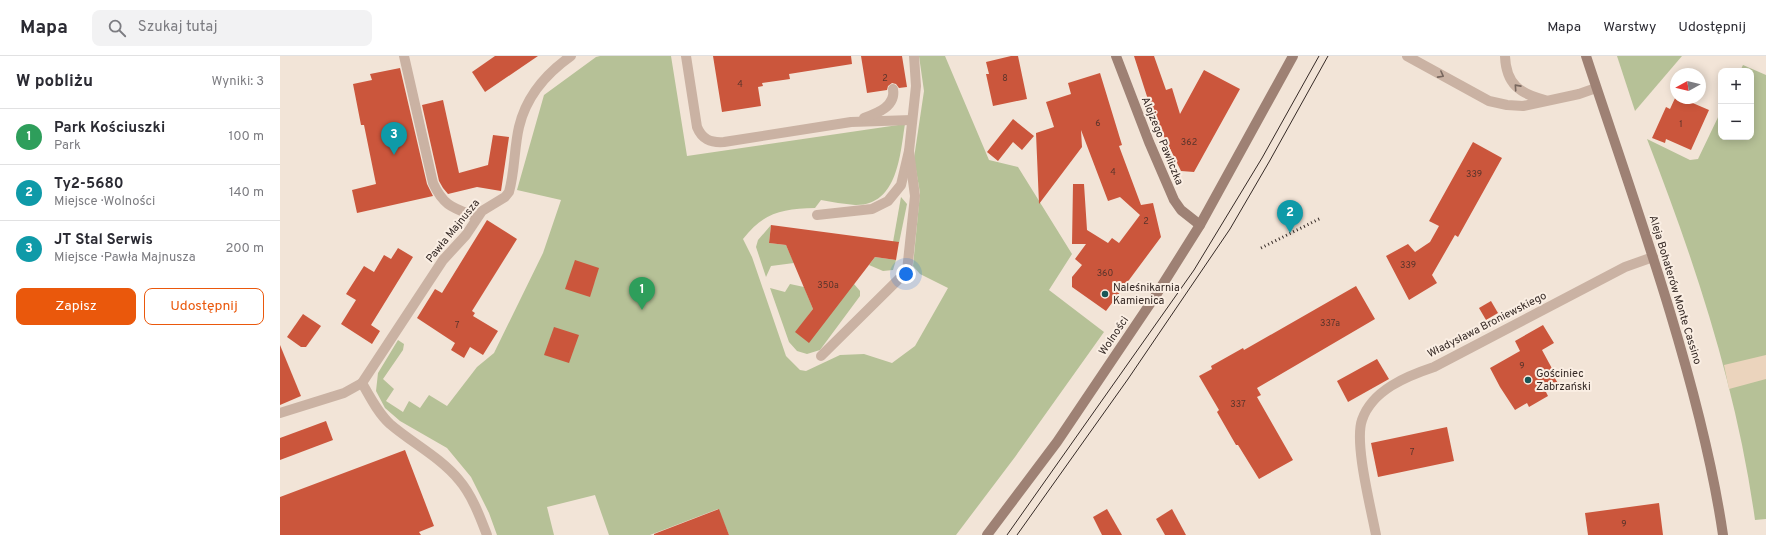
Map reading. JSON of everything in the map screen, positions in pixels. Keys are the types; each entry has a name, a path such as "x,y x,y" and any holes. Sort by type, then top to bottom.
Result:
{"street":[{"path":"404,56 433,183 439,197 448,205 477,218"},
{"name":"Pawła Majnusza","path":"362,383 443,260 466,235 482,211 505,197 509,192 519,126 526,106 540,84 561,63 571,56"},
{"path":"686,56 697,127 700,135 708,141 724,142 851,122 912,120"},
{"path":"817,215 872,209 888,201 901,185 909,151 916,86 914,56"},
{"name":"Alojzego Pawliczka","path":"1116,56 1174,200 1181,210 1200,225"},
{"name":"Wolności","path":"987,535 1057,442 1156,295 1200,225 1292,56"},
{"name":"Aleja Bohaterów Monte Cassino","path":"1586,56 1653,257 1692,386 1710,458 1723,535"},
{"path":"1414,58 1489,101 1507,105 1523,106 1579,94 1596,88"},
{"path":"1502,58 1510,78 1517,89 1529,96 1547,101"},
{"path":"851,122 884,109 891,103 894,95 893,89"},
{"path":"821,356 907,271 915,196 909,151"},
{"name":"Władysława Broniewskiego","path":"1375,535 1359,440 1362,420 1370,405 1382,392 1410,375 1434,367 1625,266 1653,257"},
{"path":"280,413 344,392 362,383 378,410 389,423 460,480 487,535"}],"green space":[{"path":"671,56 687,156 905,124 901,149 894,176 888,188 880,197 869,203 855,205 821,200 815,208 783,211 758,223 743,239 752,257 786,356 800,370 806,371 840,355 864,354 892,363 915,346 948,288 920,274 913,266 920,193 914,158 924,91 919,56 945,56 989,160 1018,167 1072,254 1049,290 1104,332 1015,457 956,535 729,535 718,509 650,535 609,535 595,495 547,507 554,535 497,535 489,513 471,477 447,448 400,421 385,408 376,391 378,373 398,340 404,344 403,350 383,379 394,389 386,401 403,412 409,401 420,408 429,395 447,406 477,367 494,353 543,253 561,200 517,190 544,95 596,57"},
{"path":"1617,56 1682,56 1672,68 1670,68 1670,70 1635,111"},
{"path":"1743,65 1750,68 1742,68"},
{"path":"1754,70 1766,75 1766,519 1755,520 1747,471 1726,374 1698,279 1647,139 1690,160 1698,159 1718,117 1718,140 1754,140"},
{"path":"901,197 907,204 899,243 893,242"},
{"path":"771,225 769,243 786,245 794,263 771,266 766,277 756,247 758,240"},
{"path":"875,257 896,260 893,270 883,271 869,265"},
{"path":"790,284 804,287 813,309 796,332 854,284 860,291 860,296 820,350 807,354 797,351 789,342 770,288 785,292"}],"shaded area":[{"path":"1766,355 1766,379 1729,389 1724,365"}],"building":[{"path":"495,56 538,56 485,92 472,72"},
{"path":"713,56 851,56 852,64 789,74 790,79 762,83 763,86 758,87 761,106 722,112"},
{"path":"861,56 902,56 907,87 899,88 896,84 892,83 888,86 887,90 867,93"},
{"path":"1011,56 1018,56 1027,99 993,106 986,74 989,74 986,62"},
{"path":"1134,56 1154,56 1166,90 1172,88 1180,114 1204,70 1240,89 1194,172 1181,171 1152,112"},
{"path":"400,68 427,184 433,196 357,213 352,190 376,184 364,125 361,125 353,84 372,80 370,74"},
{"path":"1100,73 1122,145 1119,146 1141,205 1153,203 1161,237 1106,311 1072,287 1072,277 1082,265 1075,259 1086,244 1072,244 1073,184 1084,184 1087,230 1108,243 1112,238 1119,243 1140,215 1120,197 1108,201 1081,130 1082,147 1039,204 1036,133 1054,127 1046,102 1071,94 1068,83"},
{"path":"443,100 459,173 488,165 493,135 509,137 501,191 477,187 448,194 443,188 439,181 422,105"},
{"path":"1672,104 1695,104 1709,110 1691,150 1666,139 1665,143 1652,138 1666,107 1670,109"},
{"path":"1013,119 1034,136 1022,150 1013,142 998,161 987,152"},
{"path":"1473,142 1502,158 1458,237 1455,235 1432,275 1437,283 1409,300 1386,256 1408,244 1415,252 1430,242 1439,226 1429,221"},
{"path":"487,220 517,239 472,311 475,313 473,316 498,331 483,355 470,347 464,358 451,350 455,343 417,318 435,289 442,293"},
{"path":"771,225 899,242 896,260 875,257 809,343 795,332 813,309 786,245 769,243"},
{"path":"398,248 413,257 371,325 380,331 372,344 341,324 356,300 346,294 364,266 374,272 384,255 391,259"},
{"path":"575,260 599,268 590,297 565,289"},
{"path":"1356,286 1375,319 1257,388 1261,395 1257,397 1293,460 1259,479 1238,445 1236,445 1217,412 1219,410 1199,376 1212,369 1211,366 1243,348 1244,350"},
{"path":"1491,301 1498,313 1486,320 1479,308"},
{"path":"303,314 321,326 306,347 301,347 287,337"},
{"path":"1543,325 1554,343 1542,350 1555,374 1553,375 1559,385 1546,392 1548,396 1529,407 1527,403 1515,410 1490,368 1520,351 1515,341"},
{"path":"554,327 579,335 569,363 544,355"},
{"path":"280,345 301,396 280,405"},
{"path":"1377,359 1389,379 1348,402 1337,381"},
{"path":"326,421 333,440 280,460 280,438"},
{"path":"1447,427 1454,461 1378,477 1371,443"},
{"path":"405,450 434,526 419,532 421,535 280,535 280,497"},
{"path":"1659,503 1663,535 1588,535 1585,513"},
{"path":"719,509 729,535 654,535 654,534"},
{"path":"1107,509 1122,535 1102,535 1093,517"},
{"path":"1172,509 1186,535 1165,535 1156,519"}],"tram line":[{"path":"1007,535 1194,270 1262,158 1319,56"},
{"path":"1017,535 1128,379 1230,229 1328,56"}],"railway":[{"path":"1261,248 1321,218"}],"place":[{"name":"JT Stal Serwis","path":"394,155"},
{"name":"Ty2-5680","path":"1290,233"},
{"name":"Naleśnikarnia Kamienica","path":"1105,294"},
{"name":"Park Kościuszki","path":"642,310"},
{"name":"Gościniec Zabrzański","path":"1528,380"}]}
